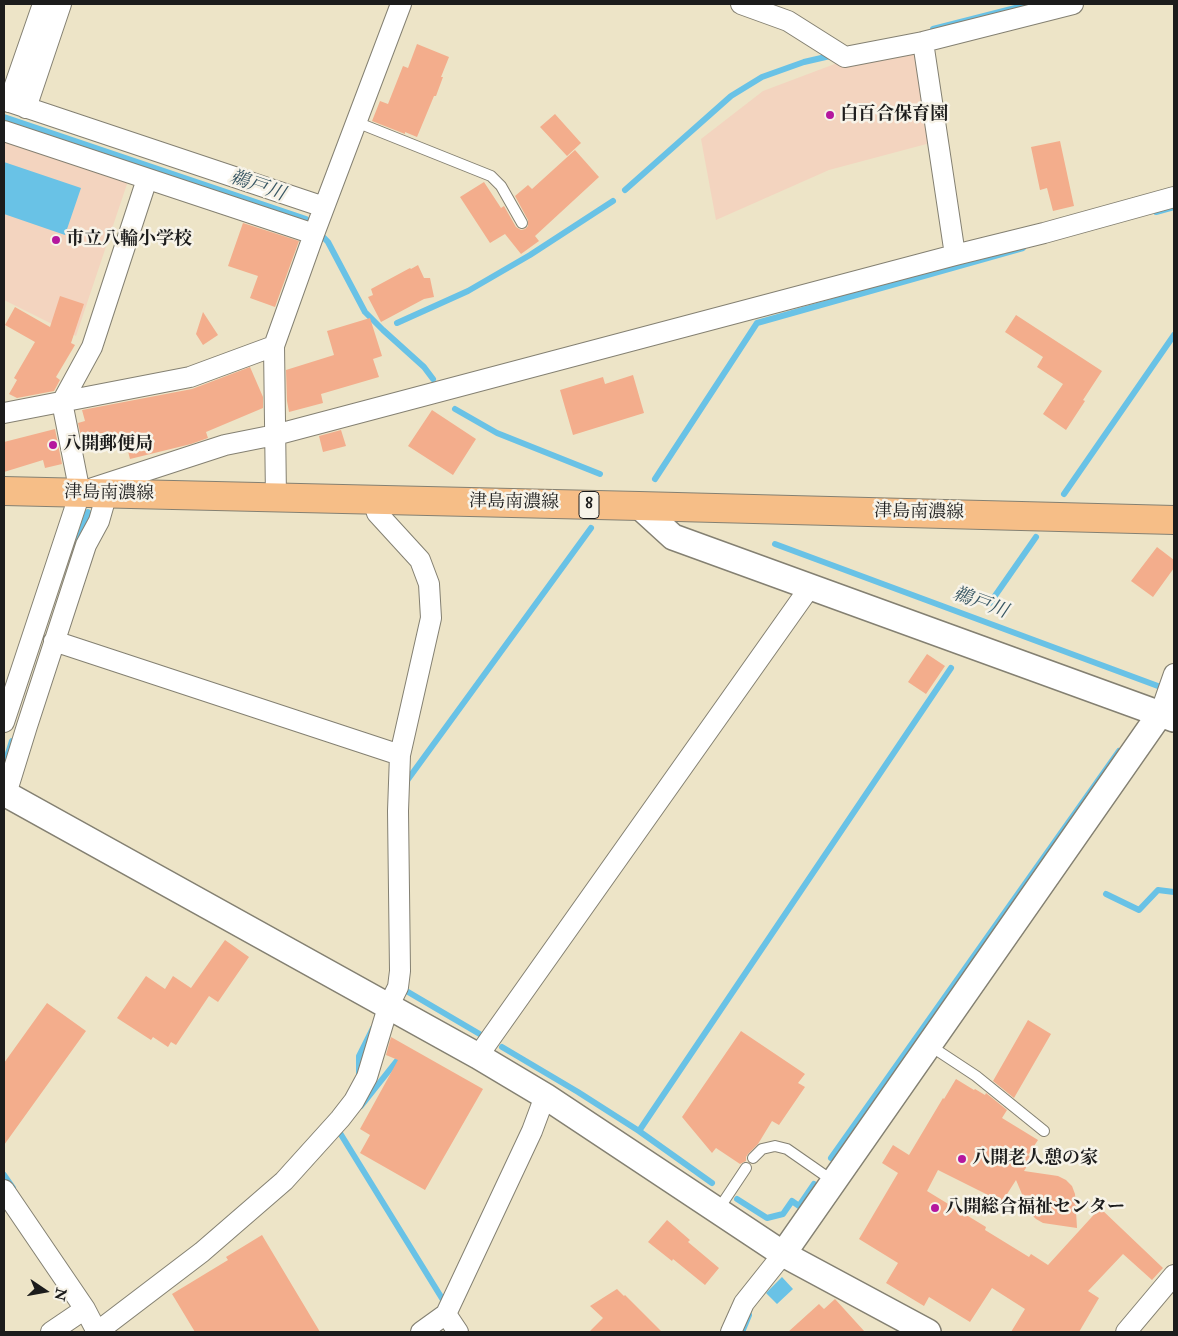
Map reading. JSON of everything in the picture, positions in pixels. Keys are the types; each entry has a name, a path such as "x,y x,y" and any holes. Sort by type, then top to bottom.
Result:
{"main road":[{"name":"津島南濃線","path":"4,492 1174,520"}],"street":[{"path":"13,103 43,4"},
{"path":"13,103 61,4"},
{"path":"276,498 274,346 401,4"},
{"path":"741,4 788,21 846,57 924,42 1073,4"},
{"path":"924,42 955,256"},
{"path":"13,103 320,219"},
{"path":"4,131 147,179 320,219"},
{"path":"4,722 80,493 62,402 92,348 147,179"},
{"path":"80,493 226,445 275,435 1044,233 1174,197"},
{"path":"4,413 190,376 274,346"},
{"path":"107,493 99,521 86,546 5,794 478,1056 545,1096 783,1254 928,1332"},
{"path":"4,1190 85,1309 97,1332 202,1252 284,1181 340,1119 354,1101 367,1077 388,1007 398,987 400,972 398,811 400,756 431,618 429,584 420,560 377,513 373,500"},
{"path":"639,506 673,537 1166,712"},
{"path":"478,1056 810,587"},
{"path":"54,641 400,756"},
{"path":"731,1332 744,1304 783,1254 1166,712 1174,675"},
{"path":"421,1332 446,1314 528,1140 545,1096"},
{"path":"1126,1332 1174,1275"},
{"path":"51,1332 85,1309"},
{"path":"446,1314 458,1332"}],"lane":[{"path":"356,122 491,176 501,186 522,222"},
{"path":"929,1045 976,1076 1044,1131"},
{"path":"753,1158 762,1149 775,1146 786,1149 834,1182"},
{"path":"718,1210 746,1168"}],"shaded area":[{"name":"白百合保育園","path":"908,51 918,55 934,142 829,170 716,220 701,139 763,91 840,62"},
{"name":"市立八輪小学校","path":"4,141 128,181 76,336 4,300"}],"water":[{"path":"4,162 81,188 65,235 4,214"},
{"path":"782,1277 793,1289 777,1304 766,1293"}],"building":[{"path":"417,44 449,57 436,96 434,96 417,137 372,121 380,101 388,104 403,66 408,68"},
{"path":"555,114 581,143 567,156 540,127"},
{"path":"1060,141 1074,206 1053,211 1047,188 1040,190 1031,147"},
{"path":"575,150 599,177 535,236 539,241 521,254 505,234 490,243 460,197 484,182 501,208 504,206 516,227 521,230 525,229 528,226 528,220 515,196 528,185 532,189"},
{"path":"243,223 299,241 275,307 250,298 258,276 228,266"},
{"path":"418,265 424,278 430,278 434,297 424,299 381,322 368,297 373,295 371,289"},
{"path":"60,296 84,304 71,343 75,345 56,377 60,380 54,391 17,398 9,394 17,380 14,378 35,342 5,325 15,307 50,327"},
{"path":"203,312 218,335 203,345 196,334"},
{"path":"1016,315 1102,371 1066,430 1043,414 1063,384 1037,367 1043,357 1005,332"},
{"path":"370,318 382,356 373,359 379,377 321,394 323,403 289,412 286,370 334,355 327,331"},
{"path":"250,367 263,397 263,408 206,432 208,438 130,459 124,436 83,447 78,423 85,421 82,410 192,389"},
{"path":"633,375 644,413 573,435 560,390 603,377 605,384"},
{"path":"432,410 476,439 453,475 408,446"},
{"path":"55,429 62,464 45,468 43,460 4,472 4,442"},
{"path":"341,430 346,446 323,452 319,436"},
{"path":"1157,547 1174,560 1174,568 1153,597 1131,581"},
{"path":"927,654 945,666 926,694 908,682"},
{"path":"225,940 249,957 218,1002 209,996 176,1045 171,1042 168,1047 153,1037 151,1040 117,1018 146,976 165,989 173,976 191,988"},
{"path":"47,1003 86,1031 4,1145 4,1063"},
{"path":"1028,1020 1051,1034 1014,1098 993,1081"},
{"path":"741,1031 805,1074 798,1083 805,1087 779,1125 772,1121 758,1144 746,1157 746,1161 740,1164 716,1148 712,1153 682,1117"},
{"path":"391,1037 483,1089 425,1190 360,1153 370,1135 360,1129 398,1060 386,1055"},
{"path":"956,1079 974,1090 985,1095 986,1093 1007,1110 1002,1118 1038,1140 1028,1155 1032,1158 1024,1171 1058,1176 1072,1186 1075,1194 1077,1228 1043,1223 1036,1219 1030,1213 1016,1180 1002,1202 938,1170 927,1191 986,1227 985,1230 1029,1257 1031,1254 1048,1265 1100,1208 1163,1268 1152,1280 1123,1254 1088,1291 1099,1298 1079,1332 1011,1332 1025,1309 992,1288 970,1322 929,1297 924,1306 886,1283 898,1263 859,1239 898,1173 882,1163 893,1145 909,1155"},
{"path":"667,1220 690,1240 688,1242 719,1268 705,1285 648,1242"},
{"path":"262,1235 320,1332 195,1332 172,1294 228,1260 226,1257"},
{"path":"617,1289 662,1332 589,1332 603,1318 590,1306"},
{"path":"835,1299 865,1332 788,1332 819,1304 824,1309"}],"waterway":[{"path":"933,29 1031,4"},
{"path":"625,190 731,96 762,77 804,62 830,56"},
{"name":"鵜戸川","path":"4,117 306,219 328,242 365,312 424,367 433,379"},
{"path":"397,323 468,291 530,255 613,201"},
{"path":"1156,212 1174,207"},
{"path":"655,479 757,323 1023,248"},
{"path":"1064,494 1174,335"},
{"name":"鵜戸川","path":"455,409 497,433 600,474"},
{"path":"79,539 88,512"},
{"path":"406,784 591,528"},
{"path":"990,603 1036,537"},
{"name":"鵜戸川","path":"775,544 1166,689"},
{"path":"639,1131 951,668"},
{"path":"4,766 12,741"},
{"path":"831,1158 1119,751"},
{"path":"1106,894 1139,910 1158,890 1174,892"},
{"path":"404,986 403,989 483,1036"},
{"path":"359,1075 359,1056 373,1028"},
{"path":"502,1047 639,1131 712,1183"},
{"path":"361,1106 403,1053"},
{"path":"340,1133 443,1300"},
{"path":"4,1175 13,1188"},
{"path":"737,1199 767,1218 783,1214 792,1201 799,1206 814,1184"},
{"path":"742,1332 749,1315"}],"place":[{"name":"白百合保育園","path":"830,115"},
{"name":"市立八輪小学校","path":"56,240"},
{"name":"八開郵便局","path":"53,445"},
{"name":"八開老人憩の家","path":"962,1159"},
{"name":"八開総合福祉センター","path":"935,1208"}]}
